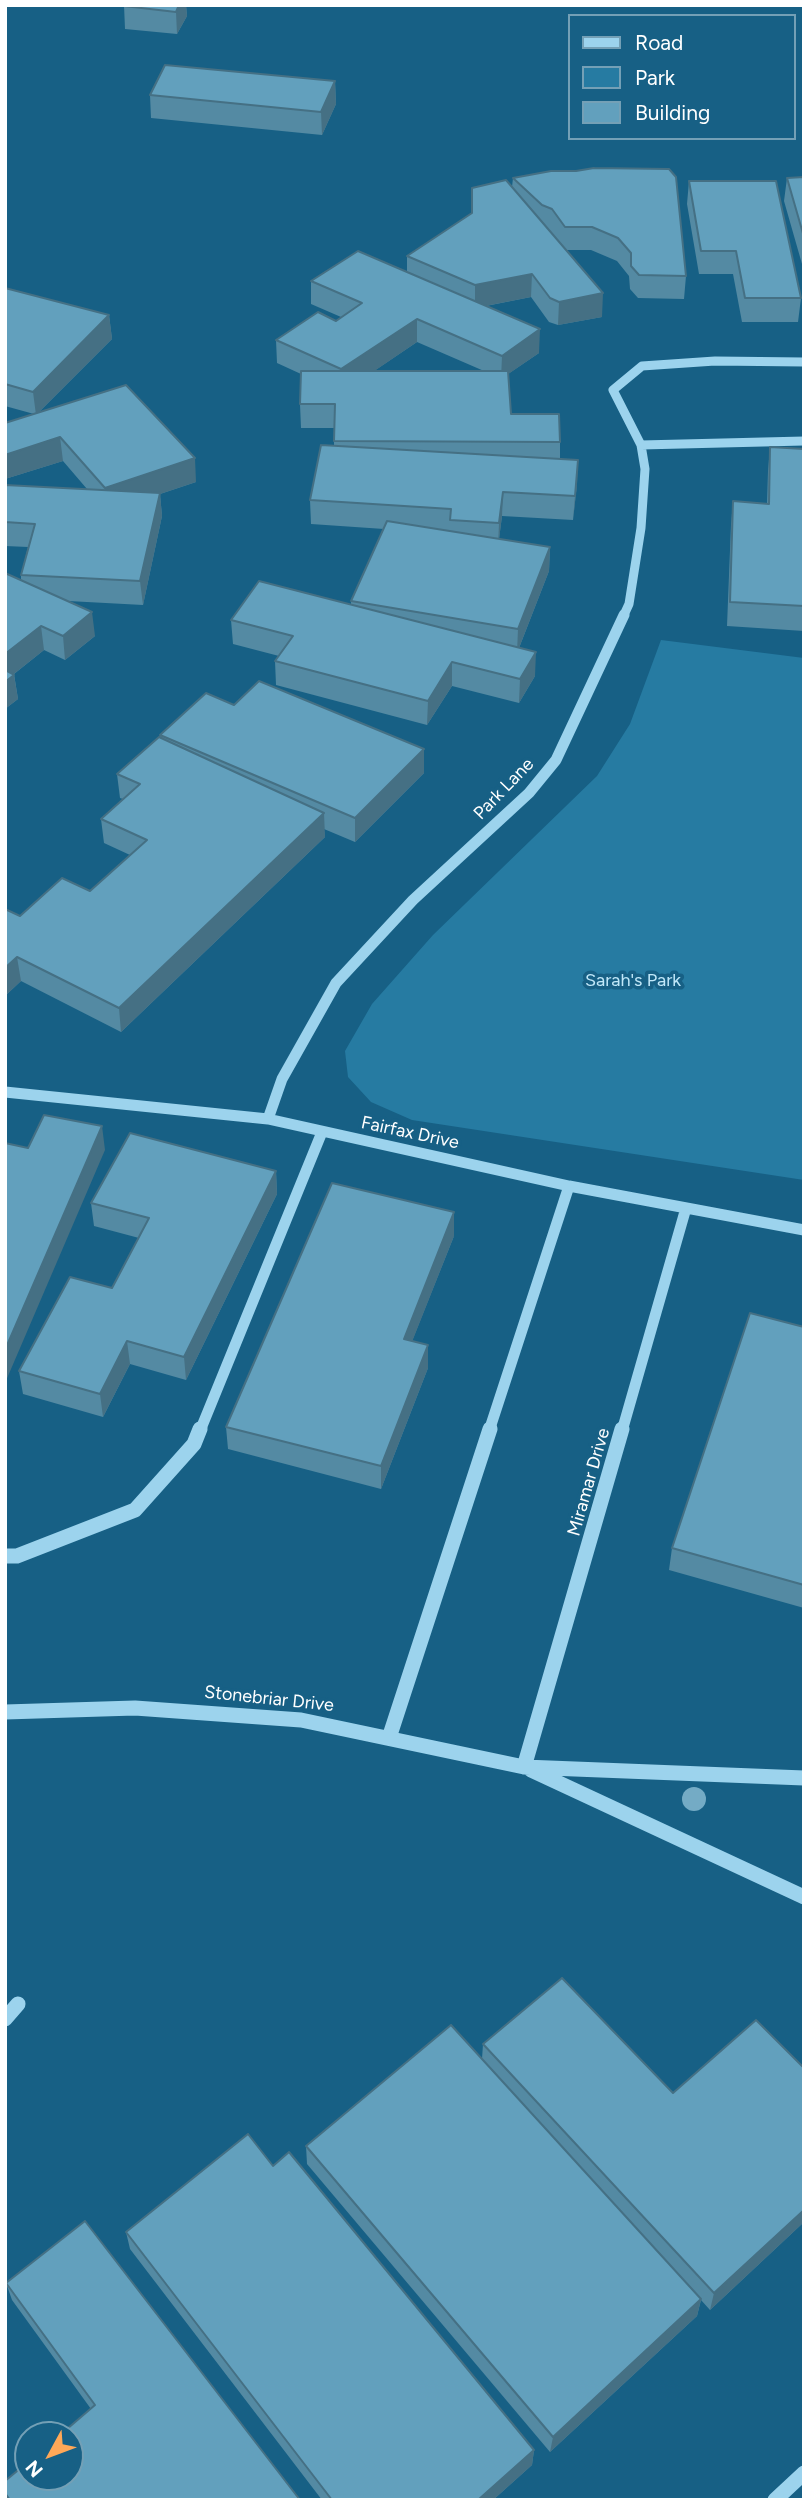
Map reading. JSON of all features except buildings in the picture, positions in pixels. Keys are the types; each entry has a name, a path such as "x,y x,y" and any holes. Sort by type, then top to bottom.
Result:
{"street":[{"path":"613,390 642,366 715,361 804,362"},
{"name":"Park Lane","path":"268,1119 282,1079 336,983 413,900 530,793 556,760 629,604 641,528 645,469 641,445 613,390"},
{"path":"641,445 804,440"},
{"name":"Fairfax Drive","path":"5,1091 268,1119 569,1186 804,1230"},
{"path":"5,1556 17,1556 135,1510 194,1444 322,1132"},
{"path":"389,1738 569,1186"},
{"name":"Miramar Drive","path":"524,1767 686,1208"},
{"name":"Stonebriar Drive","path":"5,1712 149,1709 300,1720 524,1767 804,1778"},
{"name":"Stonebriar Drive","path":"524,1767 804,1896"},
{"path":"5,2020 18,2004"},
{"path":"775,2500 804,2473"}],"green space":[{"name":"Sarah's Park","path":"661,640 804,658 804,1180 412,1120 371,1102 348,1077 345,1051 372,1004 433,935 597,776 630,724"}]}
